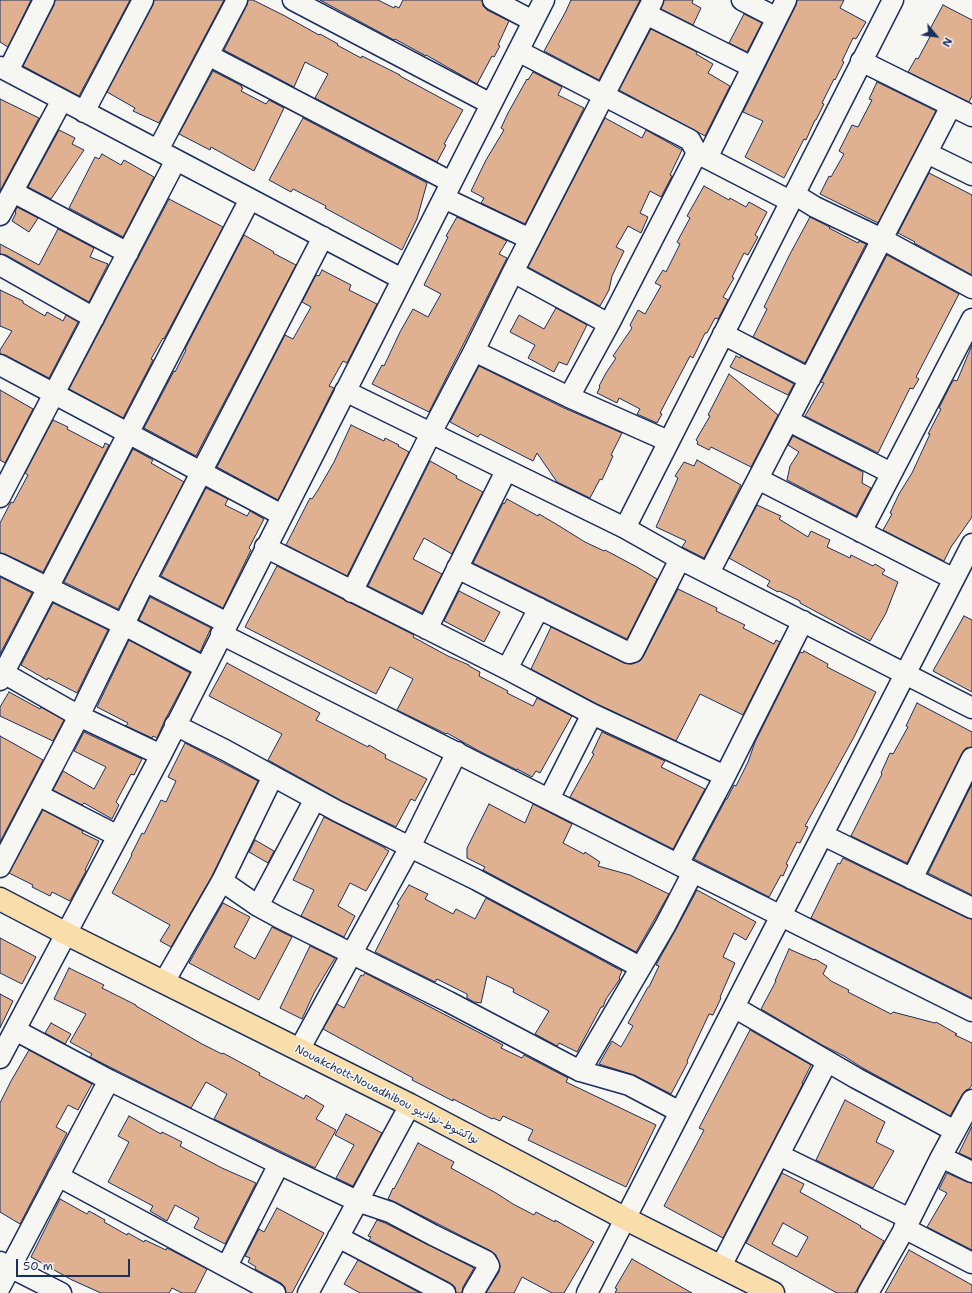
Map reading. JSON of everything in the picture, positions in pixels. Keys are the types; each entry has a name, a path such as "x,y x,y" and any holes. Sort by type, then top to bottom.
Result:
{"highway":[{"name":"Nouakchott-Nouadhibou نواكشوط-نواذيبو","path":"0,899 410,1105 626,1219 773,1293"}],"street":[{"path":"44,0 4,69 402,279"},
{"path":"84,112 143,0"},
{"path":"158,150 237,0"},
{"path":"293,0 491,104"},
{"path":"493,0 533,21"},
{"path":"0,1058 65,933 94,883 161,755 204,667 544,0"},
{"path":"742,0 777,18"},
{"path":"569,397 752,67 786,0"},
{"path":"625,528 893,0"},
{"path":"352,592 431,433 649,7 752,67"},
{"path":"518,51 690,140 702,156 882,239 972,288"},
{"path":"208,55 448,190 530,239"},
{"path":"861,61 972,116"},
{"path":"0,215 62,100"},
{"path":"709,573 951,106"},
{"path":"927,153 972,175"},
{"path":"0,497 6,471 55,394 176,160"},
{"path":"13,192 128,253"},
{"path":"161,755 79,716 1,675 48,589 250,199"},
{"path":"0,867 79,716 145,581 323,237"},
{"path":"0,264 94,318"},
{"path":"513,272 609,324"},
{"path":"861,532 972,319"},
{"path":"723,334 810,379"},
{"path":"474,351 569,397 668,441"},
{"path":"0,365 129,432 282,515"},
{"path":"345,391 625,528 680,559 972,708"},
{"path":"789,421 891,473"},
{"path":"427,629 506,471"},
{"path":"758,479 954,579"},
{"path":"587,1293 972,544"},
{"path":"265,547 507,669 592,714 725,776"},
{"path":"458,568 629,653 633,652 680,559"},
{"path":"0,564 48,589 124,625 204,667"},
{"path":"145,581 224,628 457,752 972,1011"},
{"path":"507,669 539,608"},
{"path":"580,1071 665,926 685,868 725,776 803,621"},
{"path":"549,799 592,714"},
{"path":"175,725 410,847 477,880 640,967"},
{"path":"299,1050 410,847 457,752"},
{"path":"912,879 972,758"},
{"path":"164,982 222,881 273,776"},
{"path":"38,795 118,836"},
{"path":"258,906 315,798"},
{"path":"823,835 972,908"},
{"path":"222,881 258,906 280,918 449,1002 580,1071 629,1085 680,1112"},
{"path":"734,1008 827,1062 954,1131"},
{"path":"15,1030 109,1080 279,1164 358,1201 390,1212 486,1261 489,1266 473,1293"},
{"path":"722,1266 827,1062"},
{"path":"0,1287 5,1264 58,1176 109,1080"},
{"path":"868,1293 907,1224 954,1131 972,1100"},
{"path":"308,1293 410,1105"},
{"path":"779,1155 907,1224 972,1263"},
{"path":"941,1157 972,1172"},
{"path":"227,1266 279,1164"},
{"path":"58,1176 276,1293"},
{"path":"338,1237 445,1293"},
{"path":"5,1264 62,1293"}],"building":[{"path":"0,0 31,0 8,47 0,42"},
{"path":"55,0 130,0 79,96 23,66 54,5"},
{"path":"154,0 224,0 159,123 133,111 135,108 107,92 153,5"},
{"path":"248,0 253,0 285,16 361,58 362,56 400,75 463,110 444,144 446,145 437,162 315,98 328,74 305,62 294,87 224,50 247,5"},
{"path":"320,0 378,0 394,8 395,6 399,8 403,0 482,0 483,6 487,10 509,21 498,45 500,46 494,57 492,56 477,84 426,55 395,39 394,40"},
{"path":"571,0 640,0 599,80 544,51"},
{"path":"664,0 693,0 692,3 701,8 693,25 661,9"},
{"path":"797,0 844,0 840,8 866,22 856,39 853,38 842,61 844,62 822,103 824,104 806,140 804,139 784,178 745,157 763,121 743,112 796,5"},
{"path":"943,5 972,20 972,96 969,102 908,72 916,58 918,59 933,31 930,29"},
{"path":"744,14 762,23 747,52 729,43"},
{"path":"651,29 697,52 696,54 713,64 708,73 730,86 705,136 619,90"},
{"path":"213,71 242,86 241,87 243,88 241,91 266,104 269,100 284,108 254,171 211,147 210,150 179,134"},
{"path":"533,72 562,87 558,95 584,108 525,224 481,203 484,198 471,191 486,160 504,130 501,128 508,113 527,79 528,80"},
{"path":"877,82 936,111 878,223 820,194 829,176 831,177 844,154 839,151 852,125 858,127 872,100 869,99"},
{"path":"0,99 39,118 0,191"},
{"path":"303,118 427,183 417,219 402,250 325,208 326,206 293,189 291,192 269,180"},
{"path":"605,118 642,138 646,130 682,150 670,175 672,176 661,197 650,191 640,213 648,217 641,233 628,226 616,247 624,251 612,276 609,290 600,306 528,267"},
{"path":"59,130 75,138 72,144 84,150 51,199 28,187"},
{"path":"102,154 121,165 124,160 154,177 123,237 69,208 95,157 99,159"},
{"path":"929,173 972,195 972,275 898,233"},
{"path":"704,186 729,200 730,198 746,207 749,202 767,212 755,235 758,237 748,255 744,253 732,277 734,278 723,297 728,300 718,319 715,318 707,333 705,333 693,358 690,356 660,413 662,414 657,423 637,414 640,409 619,398 617,403 597,393 606,373 616,358 613,356 632,328 630,325 638,310 645,314 661,286 655,283 663,270 666,272 680,244 677,242 690,218 687,216"},
{"path":"169,199 223,227 164,339 163,338 151,359 153,360 123,418 69,389"},
{"path":"17,207 38,218 29,232 12,221"},
{"path":"457,217 507,241 499,254 507,258 429,412 372,384 382,365 384,366 413,309 428,317 441,294 424,285 448,237 446,236"},
{"path":"810,217 858,243 859,241 866,244 805,363 753,337 767,309 764,307"},
{"path":"58,229 94,248 90,257 108,264 89,302 6,255 0,254 0,244 39,265"},
{"path":"244,235 296,265 196,456 144,428 174,371 175,372 186,350 185,349"},
{"path":"887,255 959,294 916,377 919,379 913,389 910,388 878,453 805,416 824,383 821,382"},
{"path":"322,270 351,285 349,290 377,304 347,363 343,361 329,386 334,388 278,500 217,467 285,335 293,339 311,307 302,302 316,275 319,276"},
{"path":"0,290 23,301 23,303 45,316 47,312 63,321 66,315 78,322 49,378 5,355 0,354 0,350 12,331 0,326"},
{"path":"556,308 587,325 567,365 559,362 554,372 528,358 535,345 510,332 519,315 544,329"},
{"path":"972,345 972,517 951,547 944,561 883,530 892,514 890,513 899,494 912,473 930,434 928,434 941,409 939,408 951,384 954,380 957,381"},
{"path":"736,356 740,358 741,356 794,384 788,395 730,367"},
{"path":"479,366 564,408 622,433 611,455 613,456 602,480 600,479 590,498 557,482 537,453 533,461 480,434 478,437 450,422"},
{"path":"729,374 778,415 751,467 711,447 709,450 697,444 698,442 696,440 710,416 708,415"},
{"path":"0,390 33,409 5,463 0,460"},
{"path":"53,420 68,427 67,429 103,448 105,443 109,445 43,572 0,553 0,523 28,475 25,473"},
{"path":"351,425 384,441 385,438 409,452 347,576 286,545 310,498 312,499 318,490 334,462"},
{"path":"793,436 863,472 862,483 871,488 856,516 787,480 790,466 799,452 788,445"},
{"path":"133,449 153,460 151,463 184,482 118,609 64,582"},
{"path":"697,460 741,485 704,558 682,547 686,541 656,527 678,478 675,476 684,462 694,466"},
{"path":"430,461 457,476 456,478 483,492 452,554 424,538 413,559 442,574 422,613 368,586"},
{"path":"206,488 228,499 225,505 247,516 250,511 264,519 249,548 251,550 223,608 161,576"},
{"path":"507,499 538,516 539,514 585,542 604,551 605,550 657,579 627,639 473,563 503,503 504,504"},
{"path":"757,505 781,516 779,519 808,537 811,531 830,540 827,547 850,558 851,555 873,566 875,564 885,570 882,574 898,582 886,613 870,641 800,603 800,601 767,586 770,581 729,558"},
{"path":"277,566 414,635 413,637 448,656 469,665 480,672 479,676 508,691 507,693 533,706 537,698 572,716 540,773 536,771 532,777 479,751 447,733 446,734 397,710 413,679 390,667 376,694 245,627"},
{"path":"0,577 32,593 0,654"},
{"path":"678,589 717,608 716,611 745,625 743,628 774,644 776,640 780,642 743,715 700,694 676,741 597,704 531,669 551,627 624,663 632,664 640,661"},
{"path":"459,591 500,612 484,642 444,621"},
{"path":"150,597 211,628 200,652 139,620"},
{"path":"53,603 108,630 77,693 48,678 47,680 21,665"},
{"path":"964,616 972,620 972,692 933,671"},
{"path":"129,640 190,673 157,738 153,736 152,738 126,726 128,723 97,707"},
{"path":"804,651 828,664 827,667 876,692 854,737 805,826 808,827 800,843 797,842 786,864 788,865 783,876 781,875 769,897 694,859 734,785 736,786 748,762 755,742 800,652 803,653"},
{"path":"227,663 320,713 316,720 368,747 369,745 386,755 385,758 427,779 415,801 411,799 396,827 342,801 268,760 282,734 209,696"},
{"path":"9,692 64,720 53,741 0,716 0,707"},
{"path":"917,703 972,732 972,747 966,748 962,753 907,863 851,836 882,774 881,773 890,753 893,754 908,727 906,726"},
{"path":"84,732 142,759 134,775 131,774 116,802 119,805 112,819 84,803 82,805 53,790 63,771 94,789 106,767 74,751"},
{"path":"602,732 665,761 661,767 705,789 673,849 570,797 594,754 592,753"},
{"path":"0,736 43,760 0,842"},
{"path":"185,743 258,781 212,876 171,947 160,941 170,925 112,893 142,833 144,834 161,800 166,802 176,781 168,777"},
{"path":"972,784 972,895 928,873"},
{"path":"489,804 525,823 533,804 572,824 563,843 584,854 585,852 600,862 598,866 630,875 669,894 636,952 483,870 485,867 467,858 467,848"},
{"path":"43,810 83,831 82,833 99,841 85,870 86,871 70,901 52,892 50,896 32,887 33,885 9,873"},
{"path":"324,817 389,851 366,891 350,883 338,906 355,916 344,937 301,916 314,890 293,880"},
{"path":"255,840 274,851 268,863 249,852"},
{"path":"843,858 967,918 972,919 972,998 811,918 838,863 840,864"},
{"path":"409,885 428,894 425,899 453,914 456,909 475,919 486,898 622,971 619,978 620,979 606,999 603,1007 601,1007 577,1052 559,1043 557,1046 535,1034 549,1011 513,992 514,989 487,976 481,1003 474,1002 467,998 467,994 437,979 435,982 375,952 399,905 397,904"},
{"path":"697,890 756,922 746,940 734,933 723,957 735,963 713,1015 709,1014 687,1061 688,1062 671,1094 634,1075 599,1064 612,1041 621,1047 633,1026 628,1023 649,987 659,966 656,965"},
{"path":"223,903 250,917 234,947 255,959 272,927 292,937 259,1000 189,963"},
{"path":"0,938 36,957 22,984 0,973"},
{"path":"310,946 335,958 314,993 302,1019 280,1008"},
{"path":"789,949 814,960 815,959 827,966 823,974 831,981 849,990 848,992 891,1014 893,1012 935,1023 936,1022 957,1034 955,1035 972,1043 972,1085 962,1095 950,1116 822,1045 761,1009 776,981"},
{"path":"69,968 104,985 102,988 136,1005 202,1044 222,1054 223,1053 260,1073 259,1075 304,1099 306,1095 324,1106 316,1119 336,1130 315,1168 214,1119 227,1094 206,1082 191,1108 90,1057 92,1054 70,1042 86,1014 54,999"},
{"path":"365,973 503,1045 501,1048 522,1058 524,1055 568,1078 566,1082 656,1125 626,1187 528,1140 533,1130 503,1116 500,1121 493,1118 492,1119 453,1099 453,1101 412,1080 413,1078 323,1029 337,1004 344,1008 361,975 363,976"},
{"path":"0,994 13,1001 0,1028"},
{"path":"51,1023 71,1034 65,1044 45,1033"},
{"path":"750,1030 811,1065 802,1083 803,1084 723,1238 664,1206 704,1130 699,1128"},
{"path":"29,1050 92,1084 78,1110 68,1105 56,1127 67,1133 20,1224 0,1212 0,1103"},
{"path":"845,1100 885,1122 876,1142 894,1151 873,1188 816,1160"},
{"path":"346,1114 382,1133 353,1186 336,1178 354,1145 335,1135"},
{"path":"129,1116 161,1134 162,1132 182,1142 180,1146 222,1168 256,1183 225,1244 194,1228 199,1218 175,1205 167,1221 150,1211 153,1206 108,1182 129,1142 118,1136"},
{"path":"972,1126 972,1159 959,1153"},
{"path":"418,1143 454,1162 451,1168 513,1204 534,1215 536,1212 555,1222 555,1220 594,1242 564,1293 552,1293 522,1277 514,1293 486,1293 499,1272 500,1266 496,1255 491,1251 388,1199"},
{"path":"782,1173 804,1184 800,1192 861,1226 860,1227 884,1241 855,1293 837,1293 746,1243","holes":["783,1223 808,1237 797,1257 772,1244"]},
{"path":"947,1173 972,1183 972,1250 927,1227 947,1193 939,1189"},
{"path":"60,1199 87,1214 89,1211 105,1220 104,1222 127,1235 128,1233 144,1242 145,1240 166,1250 167,1248 207,1269 195,1293 182,1293 172,1288 169,1293 101,1293 72,1280 31,1257"},
{"path":"277,1208 324,1233 292,1293 286,1293 285,1287 281,1283 255,1269 256,1267 248,1262 250,1258 245,1256 259,1229 264,1232"},
{"path":"377,1220 474,1268 463,1287 462,1293 456,1293 455,1287 450,1283 369,1240 371,1237 368,1236"},
{"path":"909,1250 972,1285 972,1293 885,1293"},
{"path":"632,1259 692,1293 615,1293 617,1289 615,1288"},
{"path":"358,1260 420,1293 360,1293 344,1284"}]}
